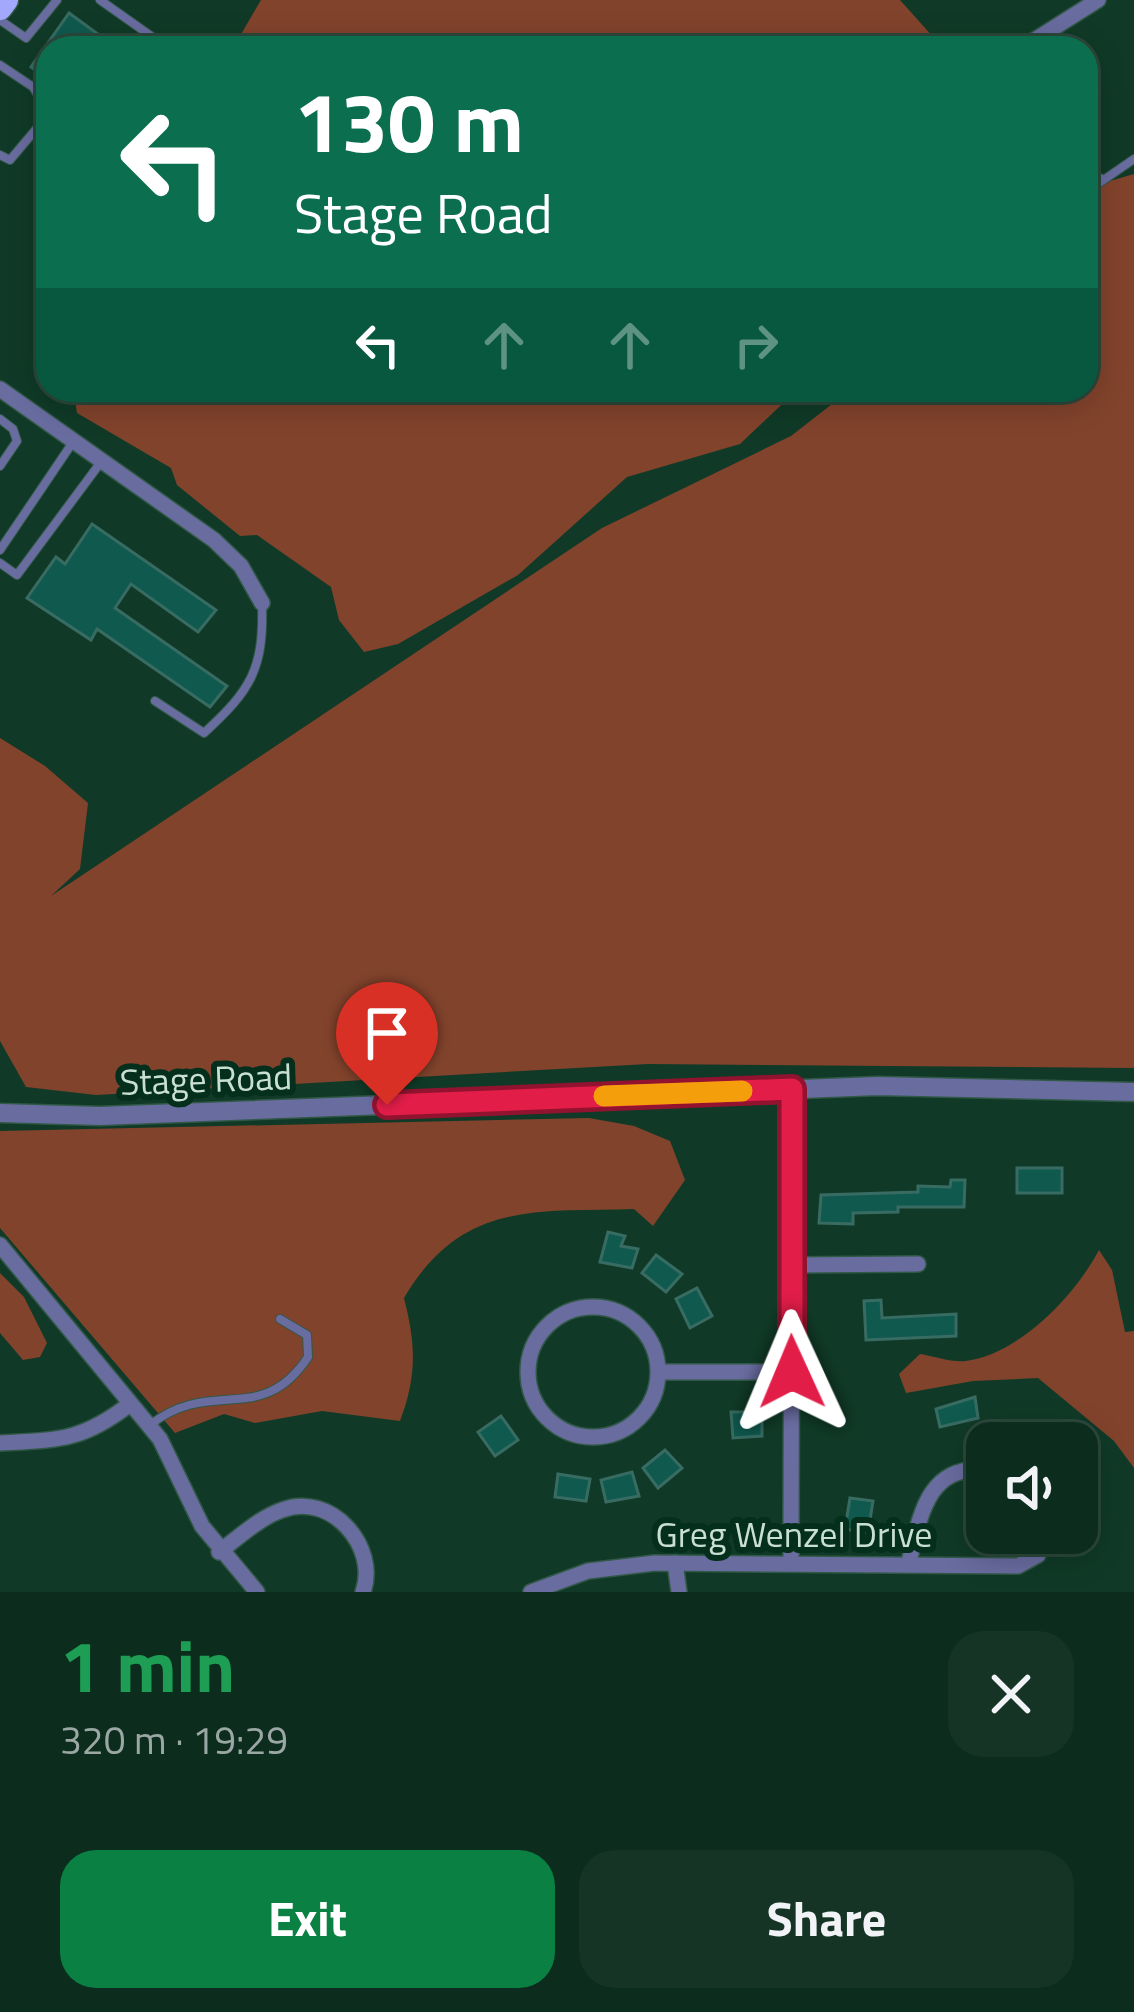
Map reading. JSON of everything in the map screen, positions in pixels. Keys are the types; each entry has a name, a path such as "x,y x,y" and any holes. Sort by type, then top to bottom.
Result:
{"main road":[{"path":"0,8 6,0"}],"street":[{"path":"1041,36 1098,0"},
{"path":"0,389 229,553 262,603"},
{"name":"Stage Road","path":"0,1113 100,1116 792,1089 1033,1086 1134,1092"},
{"path":"791,1562 792,1089"},
{"path":"0,1245 149,1426 175,1463 219,1552 253,1591"},
{"path":"790,1264 918,1264"},
{"path":"591,1307 633,1321 646,1332 660,1372 634,1421 596,1436 579,1435 543,1417 529,1383 534,1344 543,1329 561,1315 591,1307"},
{"path":"660,1372 792,1372"},
{"path":"0,1443 71,1440 96,1430 130,1404"},
{"path":"909,1562 930,1492 966,1469"},
{"path":"219,1552 283,1509 304,1507 334,1517 363,1546 368,1564 363,1592"},
{"name":"Greg Wenzel Drive","path":"531,1592 588,1571 675,1563 1018,1566 1037,1554"},
{"path":"675,1563 680,1592"}],"lane":[{"path":"0,20 26,38 57,0"},
{"path":"100,0 151,36"},
{"path":"0,64 36,92"},
{"path":"0,172 5,158 36,126"},
{"path":"1098,184 1134,159"},
{"path":"1098,178 1104,180"},
{"path":"0,419 17,440 0,466"},
{"path":"0,550 73,442"},
{"path":"0,562 17,575 101,462"},
{"path":"154,701 204,733 246,694 264,647 262,603"},
{"path":"149,1426 199,1399 259,1400 284,1388 308,1357 307,1335 280,1318"}],"shaded area":[{"path":"261,0 900,0 932,36 240,36"},
{"path":"1134,174 1134,1068 648,1064 96,1095 26,1087 0,1041 0,738 45,766 88,803 80,869 51,896 602,528 791,436 835,402 1098,402 1098,188"},
{"path":"75,402 784,402 740,444 627,477 518,575 398,644 364,652 339,620 331,587 257,535 240,536 177,485 171,468 77,413"},
{"path":"589,1118 634,1126 670,1141 685,1180 653,1226 634,1209 565,1210 504,1218 451,1243 404,1298 413,1360 400,1421 322,1411 255,1423 224,1414 175,1433 0,1228 0,1131"},
{"path":"1099,1250 1112,1270 1125,1332 1134,1331 1134,1468 1098,1422 1091,1422 1038,1378 973,1381 906,1393 899,1374 920,1354 966,1361 1006,1347 1061,1303"},
{"path":"0,1273 24,1297 47,1343 40,1357 23,1360 0,1333"}],"building":[{"path":"69,13 101,36 53,36"},
{"path":"92,524 216,610 198,632 131,584 115,608 227,686 210,707 97,629 91,640 27,598 56,557 65,564"},
{"path":"1017,1168 1062,1168 1062,1193 1017,1193"},
{"path":"951,1180 965,1180 964,1207 898,1207 898,1212 853,1213 853,1224 819,1223 821,1195 918,1192 918,1186 950,1187"},
{"path":"608,1232 625,1236 621,1246 638,1249 632,1268 600,1262"},
{"path":"656,1255 682,1274 666,1292 642,1273"},
{"path":"697,1288 712,1316 690,1328 676,1299"},
{"path":"881,1300 882,1318 956,1314 956,1336 866,1340 864,1301"},
{"path":"975,1397 978,1418 940,1427 936,1409"},
{"path":"731,1412 762,1412 762,1436 733,1438"},
{"path":"501,1416 518,1440 495,1456 478,1432"},
{"path":"665,1450 682,1468 658,1488 643,1468"},
{"path":"632,1472 639,1496 606,1502 601,1480"},
{"path":"558,1474 590,1479 586,1501 555,1497"},
{"path":"850,1498 873,1501 868,1533 845,1529"}],"slow traffic":[{"path":"604,1096 742,1091"}],"route":[{"path":"387,1105 792,1089 792,1372"}]}
